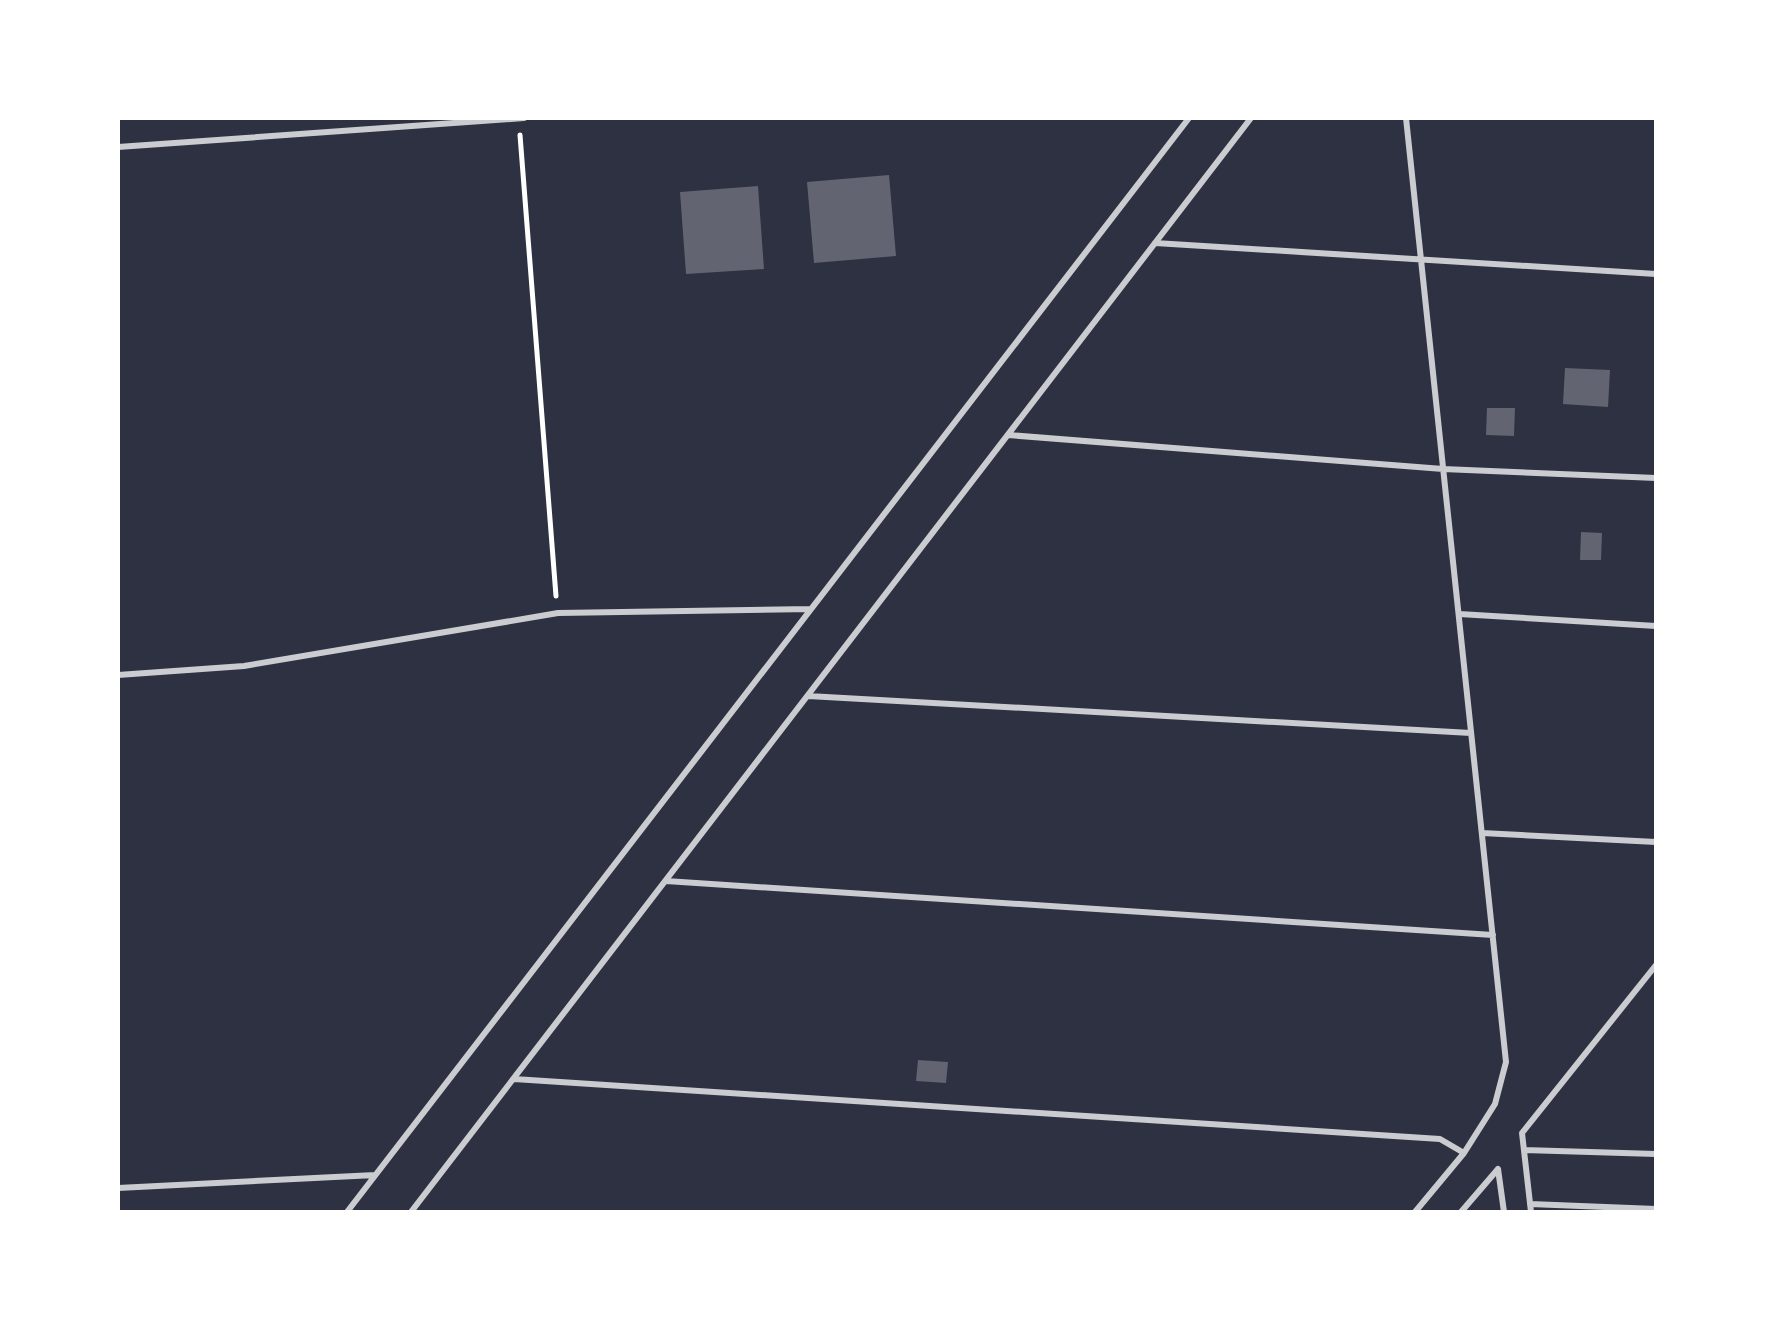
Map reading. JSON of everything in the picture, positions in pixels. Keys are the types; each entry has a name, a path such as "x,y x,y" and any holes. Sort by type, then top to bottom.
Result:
{"lane":[{"path":"118,147 521,118"},
{"path":"347,1212 1189,118"},
{"path":"411,1212 1251,118"},
{"path":"1406,118 1506,1062 1495,1104 1464,1153 1415,1212"},
{"path":"1155,243 1656,274"},
{"path":"1008,435 1443,469 1656,478"},
{"path":"118,675 244,666 558,613 811,609"},
{"path":"1459,614 1656,626"},
{"path":"807,696 1471,733"},
{"path":"1482,833 1656,842"},
{"path":"666,880 1493,935"},
{"path":"1656,965 1522,1133 1531,1208 1656,1209"},
{"path":"1647,977 1656,977"},
{"path":"513,1079 1440,1139 1464,1153"},
{"path":"1524,1150 1656,1154"},
{"path":"1461,1212 1498,1169 1504,1212"},
{"path":"118,1188 375,1175"}],"path":[{"path":"521,118 558,613"}],"building":[{"path":"889,175 896,256 814,263 807,182"},
{"path":"758,186 764,269 686,274 680,192"},
{"path":"1565,368 1610,370 1608,407 1563,404"},
{"path":"1487,408 1515,408 1514,436 1486,435"},
{"path":"1581,532 1602,533 1601,560 1580,560"},
{"path":"918,1060 948,1062 946,1083 916,1081"}]}
